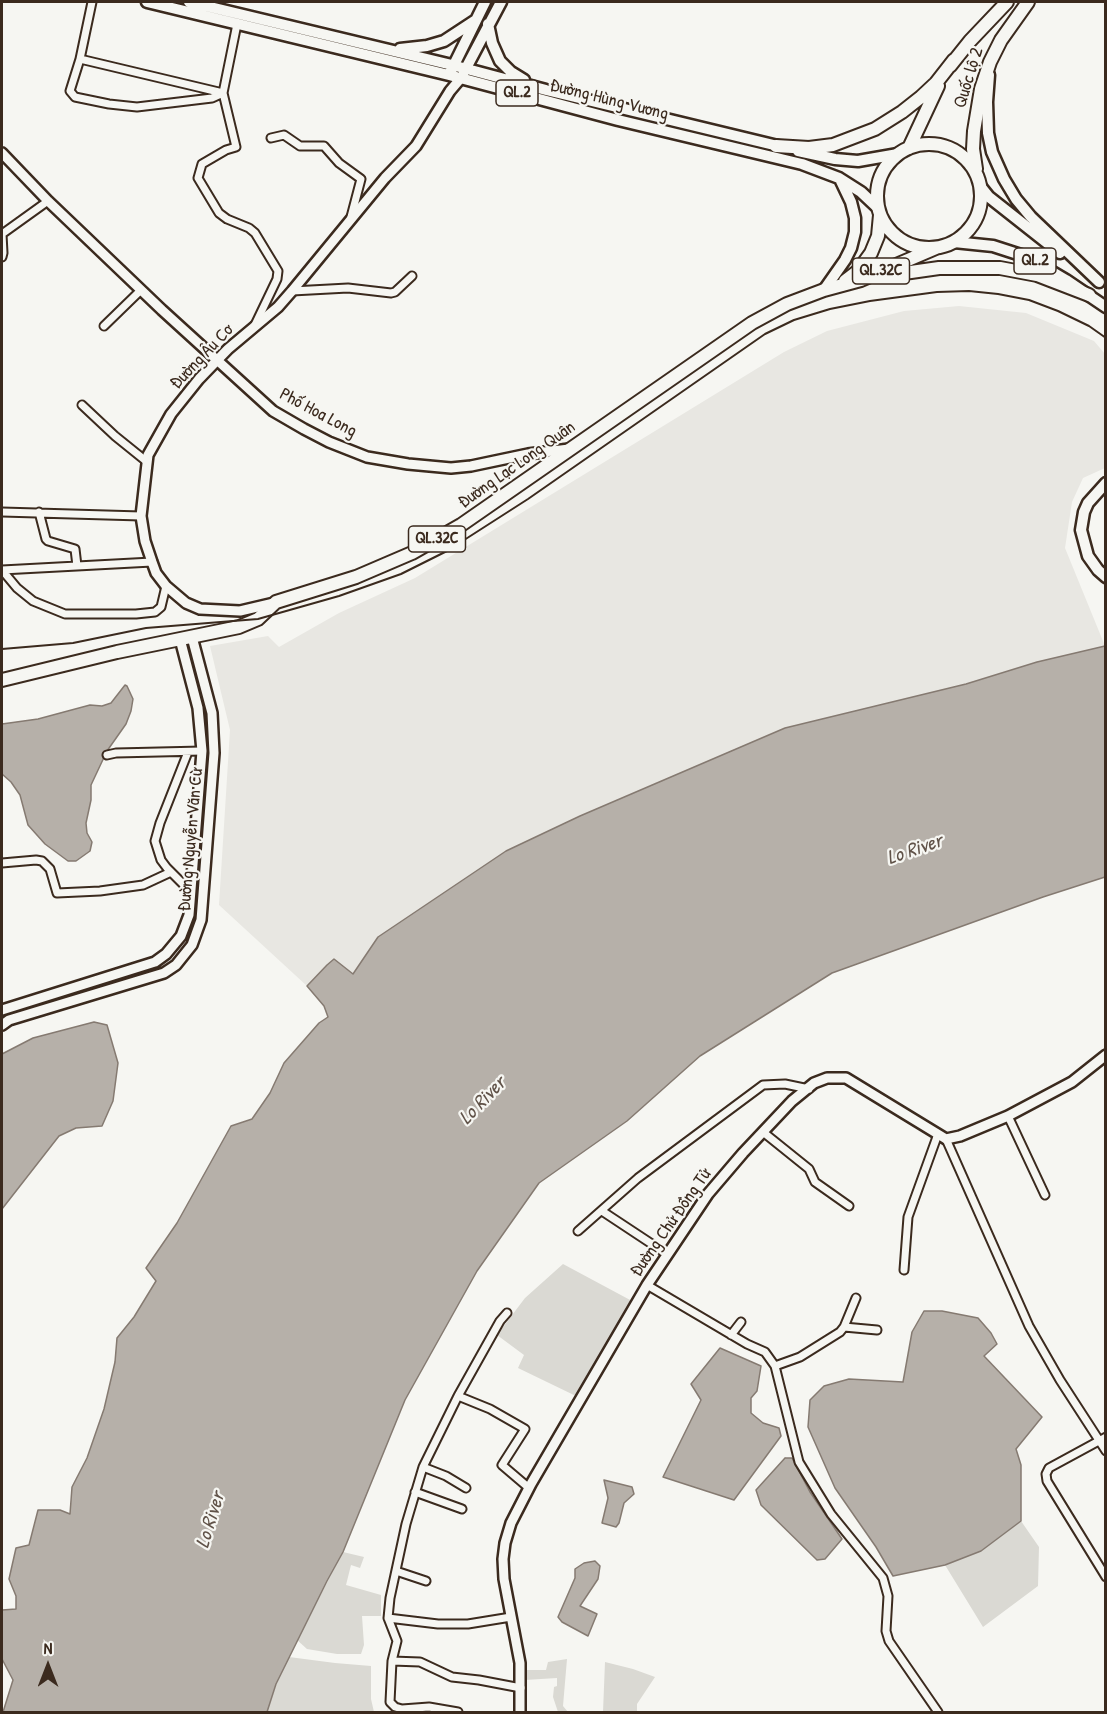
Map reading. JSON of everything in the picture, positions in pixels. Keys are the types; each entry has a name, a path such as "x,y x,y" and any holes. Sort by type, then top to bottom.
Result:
{"highway":[{"name":"Quốc lộ 2","path":"1007,2 954,60 903,151 887,165 880,178 877,193 879,211 889,230 902,241 919,247 936,248 954,242 967,232 976,219 981,203 981,187 976,173 973,149 981,90 990,62 1007,28 1028,2"},
{"path":"776,146 809,148 833,145 875,129 921,97 954,60"},
{"name":"Quốc lộ 2","path":"903,151 924,144 947,147 967,160 976,173"},
{"name":"Đường Lạc Long Quân","path":"2,680 239,627 258,619 276,602 356,577 412,553 461,525 744,328 787,304 847,280 863,265 875,244 879,211"},
{"name":"Đường Lạc Long Quân","path":"824,290 861,280 936,248"},
{"path":"861,280 926,269 989,267 1037,275 1089,295"}],"main road":[{"name":"Đường Hùng Vương","path":"147,2 237,24 546,90 776,146 847,160 868,160 903,151"},
{"name":"Đường Hùng Vương","path":"189,2 383,49 451,70"},
{"path":"451,70 485,2"},
{"name":"Đường Âu Cơ","path":"463,73 501,2"},
{"path":"383,49 416,48 437,44 476,20"},
{"path":"488,24 496,55 504,67 520,78 546,90"},
{"path":"990,62 987,102 988,133 1004,179 1023,208 1104,285"},
{"name":"Đường Hùng Vương","path":"463,73 618,120 802,164 839,178 861,192 879,211"},
{"path":"824,290 845,260 855,232 855,218 851,202 839,178"},
{"name":"QL.2","path":"981,187 1000,206 1104,285"},
{"name":"QL.2","path":"954,242 981,244 1016,253 1047,268 1106,307"},
{"path":"1106,483 1088,503 1082,521 1082,539 1088,556 1106,577"}],"street":[{"path":"92,2 80,59 70,91 75,97 137,107 212,98 222,93"},
{"path":"237,24 222,93 229,112 236,147 202,164 198,178 219,213 255,233 278,271 277,279 252,329"},
{"path":"80,59 222,93"},
{"path":"450,92 451,70"},
{"name":"Đường Âu Cơ","path":"276,602 240,611 200,609 186,603 166,586 156,573 152,562 145,541 141,516 146,461 171,414 217,360 278,307 292,291 385,178 416,146 463,73"},
{"path":"271,138 284,135 300,146 324,146 339,163 361,178 350,221"},
{"name":"Phố Hoa Long","path":"2,153 48,201 141,290 273,411 329,442 367,457 451,468 572,448"},
{"path":"2,257 2,234 48,201"},
{"path":"292,291 348,288 391,293 412,276"},
{"path":"104,326 141,290"},
{"path":"82,405 146,461"},
{"path":"2,512 141,516"},
{"path":"39,512 46,539 75,549 77,566"},
{"path":"2,570 152,562"},
{"path":"2,570 17,588 33,601 65,614 156,612 161,607 166,586"},
{"name":"Đường Nguyễn Văn Cừ","path":"2,1010 155,962 166,954 181,936 189,915 202,752 198,708 186,638"},
{"name":"Đường Nguyễn Văn Cừ","path":"2,1025 9,1020 164,973 176,965 192,945 201,920 214,753 212,713 186,638"},
{"path":"188,752 159,823 155,841 161,860 191,892"},
{"path":"107,755 202,752"},
{"path":"198,816 210,818"},
{"path":"2,863 42,861 51,869 57,893 100,891 143,885 171,872"},
{"path":"942,1137 960,1136 1008,1116 1072,1082 1106,1055"},
{"name":"Đường Chử Đồng Tử","path":"520,1713 520,1663 504,1579 505,1543 511,1523 647,1285 708,1194 792,1101 821,1080 835,1077 846,1078 942,1137"},
{"path":"578,1231 638,1178 763,1085 785,1084 809,1089"},
{"path":"1008,1116 1045,1195"},
{"path":"763,1132 809,1169 815,1182 849,1206"},
{"path":"904,1270 908,1217 942,1137"},
{"path":"942,1137 1029,1326 1060,1380 1103,1439 1106,1451"},
{"path":"602,1211 667,1254"},
{"path":"647,1285 731,1335 765,1352 775,1366 799,1462 831,1514 883,1578 888,1596 886,1625 889,1641 938,1713"},
{"path":"775,1366 801,1356 840,1332 856,1298"},
{"path":"458,1713 429,1707 402,1709 394,1707 390,1702 392,1661 397,1641 388,1618 390,1598 414,1492 423,1467 458,1396 507,1313"},
{"path":"731,1335 741,1322"},
{"path":"844,1327 878,1330"},
{"path":"458,1396 490,1409 525,1429 502,1465 529,1488"},
{"path":"1103,1439 1049,1468 1046,1474 1047,1481 1106,1577"},
{"path":"423,1467 446,1476 466,1488"},
{"path":"414,1492 462,1509"},
{"path":"396,1571 426,1581"},
{"path":"388,1618 438,1624 468,1624 511,1617"},
{"path":"392,1661 420,1662 452,1677 521,1688"}],"shaded area":[{"path":"959,306 1026,313 1094,341 1105,354 1105,468 1083,478 1072,502 1065,548 1105,646 1037,662 966,684 785,728 580,816 506,851 378,937 353,974 334,960 307,986 219,905 230,730 210,646 268,636 279,647 339,613 415,578 784,352 827,331 904,311"},
{"path":"563,1264 632,1301 578,1397 518,1368 524,1355 497,1335 525,1298"},
{"path":"1021,1521 1039,1547 1038,1586 983,1627 945,1565 981,1551"},
{"path":"343,1552 364,1557 360,1568 351,1565 346,1585 381,1595 381,1616 362,1616 364,1645 361,1654 337,1654 307,1649 297,1640"},
{"path":"289,1657 371,1666 371,1699 374,1712 267,1712"},
{"path":"567,1659 563,1706 568,1712 558,1712 553,1697 557,1678 525,1680 523,1670 546,1670 548,1662"},
{"path":"605,1662 655,1677 637,1704 637,1712 603,1712"}],"water":[{"name":"Lo River","path":"1105,646 1105,877 832,973 700,1056 627,1121 539,1183 477,1271 405,1400 343,1552 276,1684 267,1712 3,1712 13,1680 2,1659 2,1610 16,1609 16,1596 9,1579 16,1548 29,1545 38,1510 60,1510 70,1514 72,1487 87,1458 104,1409 115,1362 117,1338 134,1317 156,1281 146,1268 177,1223 231,1126 252,1119 270,1093 284,1063 319,1023 328,1017 324,1006 307,986 327,965 334,959 353,974 378,937 506,851 580,816 785,728 966,684 1037,662"},
{"path":"125,685 133,699 131,711 126,724 107,751 91,785 91,800 86,823 87,833 92,842 90,851 76,861 68,861 45,844 28,825 20,795 2,774 2,724 38,719 90,705 102,706 111,703"},
{"path":"94,1022 107,1025 118,1063 113,1101 102,1126 76,1128 59,1136 2,1209 2,1054 33,1038"},
{"path":"924,1311 942,1311 978,1318 997,1344 984,1356 1042,1417 1016,1449 1021,1465 1021,1521 981,1551 945,1565 893,1576 835,1488 808,1427 810,1400 824,1386 849,1379 903,1382 912,1332"},
{"path":"720,1348 761,1366 757,1391 751,1398 751,1413 763,1423 779,1428 781,1436 734,1500 663,1477 701,1400 691,1384"},
{"path":"785,1458 792,1458 810,1492 842,1539 825,1559 817,1560 761,1505 756,1490"},
{"path":"604,1480 632,1487 634,1494 624,1503 616,1527 602,1523 608,1498"},
{"path":"595,1561 600,1566 598,1579 580,1606 597,1614 588,1636 562,1622 558,1617 575,1578 575,1569 584,1563"}],"railway":[{"path":"2,649 73,643 146,628 258,619 339,596 401,574 447,551 528,499 765,334 794,320 830,309 937,292 969,291 998,294 1029,300 1058,311 1089,326 1106,338"}]}
